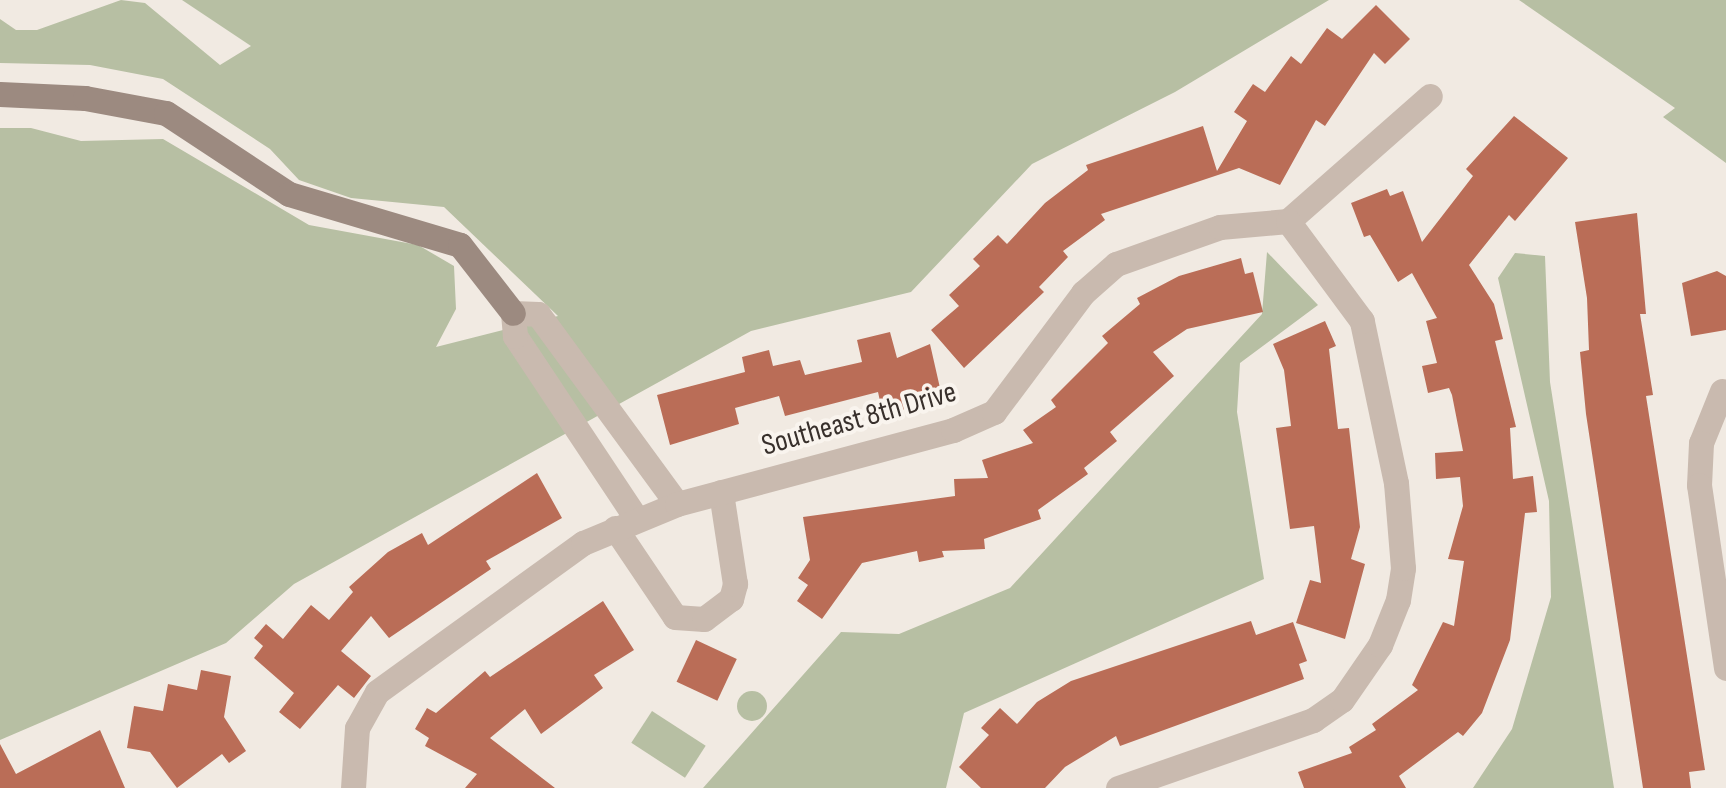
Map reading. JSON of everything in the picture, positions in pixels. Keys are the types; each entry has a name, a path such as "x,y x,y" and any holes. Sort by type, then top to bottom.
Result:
{"street":[{"path":"0,94 85,98 166,112 289,194 460,245 513,313 515,336 626,523 675,617 704,620 731,599 735,584 721,492"},
{"path":"1118,788 1313,720 1342,700 1380,646 1398,600 1404,568 1396,484 1362,322 1288,222 1430,96"},
{"name":"Southeast 8th Drive","path":"353,788 358,728 378,692 479,614 626,523 678,504 953,430 994,412 1083,292 1116,264 1204,232 1288,222"},
{"path":"513,313 538,314 678,504"},
{"path":"1722,391 1701,443 1699,485 1726,668"}],"green space":[{"path":"121,0 145,3 220,65 251,46 182,0 1329,0 1175,92 1032,164 911,292 751,331 294,584 226,643 0,740 0,128 31,128 81,141 163,139 309,225 418,245 454,266 456,309 436,347 558,316 444,207 351,198 299,180 270,149 163,79 90,65 0,63 0,19 16,30 37,30"},
{"path":"1519,0 1726,0 1726,163 1663,117 1675,108"},
{"path":"1267,252 1318,305 1240,363 1237,412 1264,579 964,713 946,788 703,788 841,632 899,634 1010,588 1262,314"},
{"path":"1515,253 1545,256 1550,382 1614,788 1473,788 1512,729 1551,597 1549,501 1498,278"},
{"path":"752,691 763,695 767,706 763,717 752,721 741,717 737,706 741,695"},
{"path":"652,711 706,746 685,778 631,743"}],"building":[{"path":"1376,5 1410,39 1385,64 1374,53 1325,126 1316,120 1280,185 1239,168 1101,214 1105,220 1063,251 1068,257 1039,287 1044,292 964,368 931,330 959,306 949,295 980,266 973,259 998,235 1007,244 1045,203 1088,170 1086,165 1203,126 1217,171 1247,121 1234,112 1253,84 1265,92 1291,56 1301,64 1327,28 1342,39"},
{"path":"1514,116 1568,158 1515,221 1509,215 1469,265 1494,304 1503,339 1495,341 1516,427 1510,428 1513,479 1533,476 1537,512 1525,513 1510,640 1482,713 1463,736 1458,732 1399,776 1406,788 1304,788 1298,772 1352,753 1349,747 1376,730 1372,724 1418,690 1412,685 1443,622 1454,626 1464,561 1448,559 1463,506 1460,477 1436,479 1435,453 1463,451 1452,395 1449,388 1428,393 1422,366 1437,363 1426,321 1437,318 1412,273 1398,282 1370,235 1364,237 1351,203 1387,189 1390,196 1403,191 1422,242 1473,176 1466,169"},
{"path":"1637,213 1646,314 1640,314 1653,395 1646,396 1705,770 1689,772 1691,788 1643,788 1580,352 1589,350 1587,298 1575,222"},
{"path":"1241,258 1245,274 1253,272 1263,312 1187,329 1153,352 1174,376 1110,432 1117,441 1084,468 1088,474 1038,510 1041,519 984,539 985,549 942,551 944,557 919,562 917,551 862,563 822,619 797,601 808,585 798,578 810,560 803,517 955,496 954,479 988,478 982,460 1033,443 1023,430 1056,407 1051,400 1108,343 1102,336 1140,304 1137,298 1179,276"},
{"path":"1717,271 1726,276 1726,330 1691,336 1682,283"},
{"path":"1325,321 1336,346 1329,349 1338,429 1349,428 1360,527 1351,559 1365,564 1345,639 1296,623 1310,580 1321,583 1314,526 1290,529 1276,428 1291,426 1284,370 1273,344"},
{"path":"890,332 897,358 930,344 940,388 907,396 910,408 883,415 878,392 785,416 779,396 735,408 739,424 670,445 657,395 745,372 742,357 769,350 773,366 800,360 805,375 862,362 857,340"},
{"path":"537,473 562,518 486,561 491,569 389,638 371,616 341,651 371,676 354,698 338,685 300,729 279,712 294,693 254,658 263,646 254,638 266,624 283,639 311,605 329,620 353,592 349,587 388,552 422,533 428,545"},
{"path":"603,601 634,650 594,675 603,688 541,734 525,709 490,738 555,788 465,788 477,774 425,746 429,738 415,729 427,708 436,713 485,671 490,677"},
{"path":"1251,621 1256,635 1293,622 1307,661 1299,664 1304,679 1120,746 1116,736 1065,767 1045,788 981,788 959,767 989,735 981,728 1000,708 1017,724 1037,702 1071,681"},
{"path":"696,640 737,659 717,701 677,682"},
{"path":"201,670 231,676 224,717 246,751 229,763 222,754 177,788 150,752 127,748 134,706 163,711 168,684 197,690"},
{"path":"100,730 125,788 0,788 0,744 16,774"}]}
